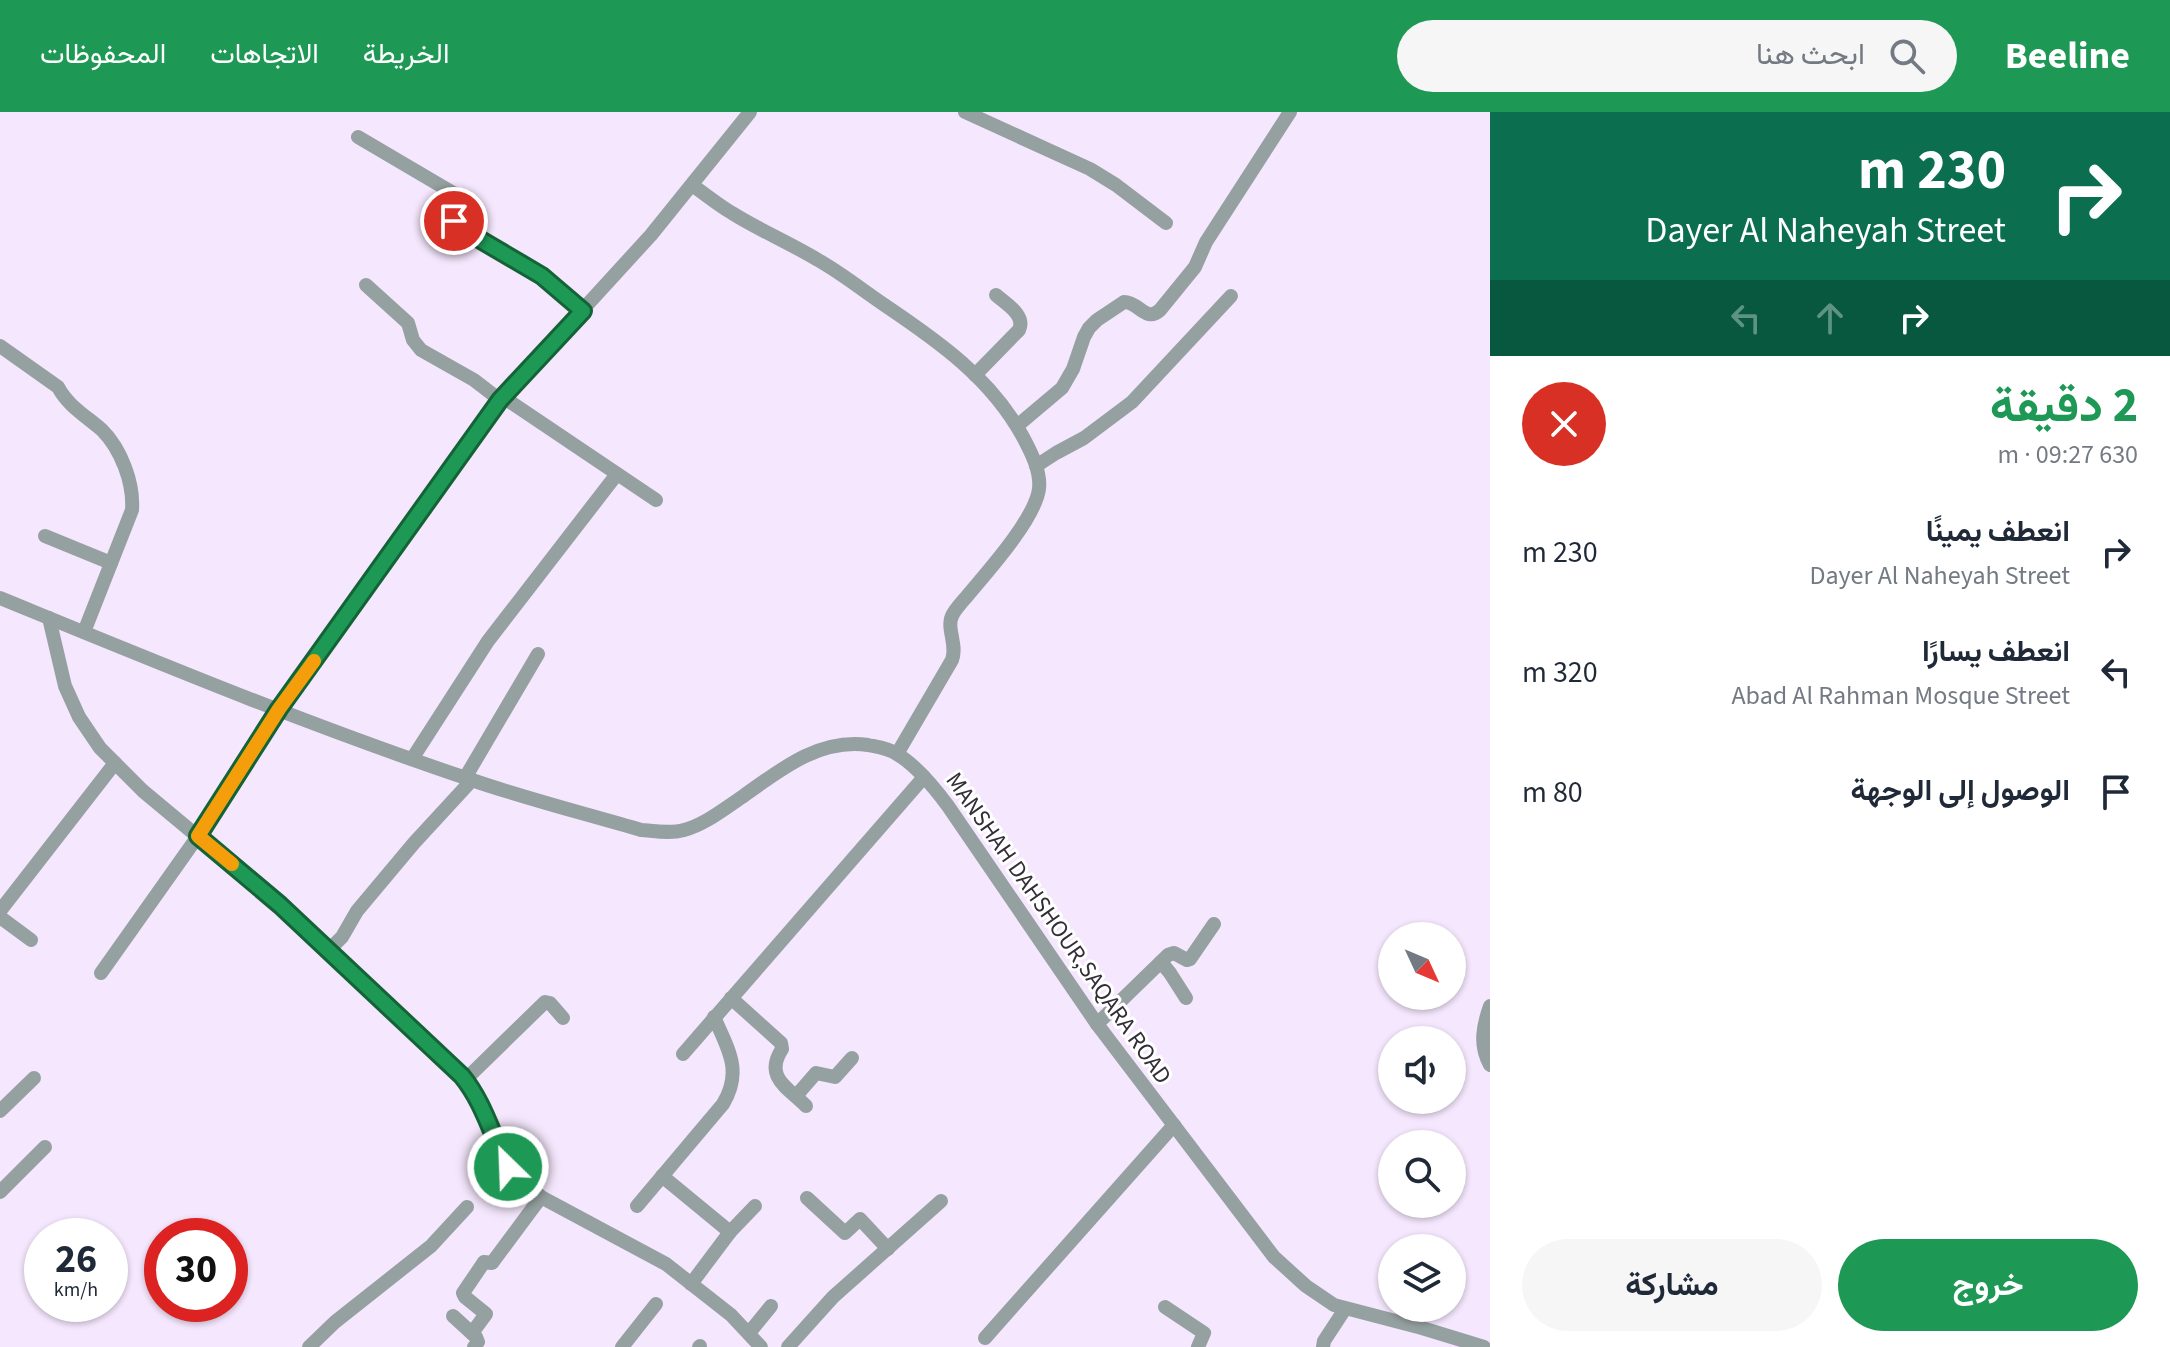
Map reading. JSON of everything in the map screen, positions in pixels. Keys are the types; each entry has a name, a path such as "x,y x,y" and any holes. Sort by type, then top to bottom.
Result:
{"street":[{"path":"101,973 198,836 279,709 502,399 651,235 750,112"},
{"path":"965,112 1090,169 1142,203 1166,223"},
{"path":"1017,426 1062,388 1073,369 1084,337 1097,320 1124,302 1133,304 1145,314 1156,314 1160,310 1195,267 1206,242 1290,112"},
{"path":"358,137 460,197 463,204 455,224 542,276 583,311"},
{"path":"692,185 734,215 838,272 926,333 975,375 1000,402 1017,426 1036,466 1040,487 1035,501 1019,529 952,615 950,629 955,651 952,660 897,754"},
{"path":"366,285 408,323 413,340 421,350 474,380 656,500"},
{"path":"975,375 1022,324 1021,318 996,295"},
{"path":"1036,466 1084,438 1132,402 1231,296"},
{"path":"0,346 58,387 63,398 105,433 121,457 132,492 132,510 84,632"},
{"path":"412,759 488,641 617,474"},
{"path":"45,536 111,563"},
{"name":"MANSHAH DAHSHOUR,SAQARA ROAD","path":"0,598 412,759 641,830 682,831 694,826 819,749 851,743 897,754 924,777 948,806 1097,1024 1274,1257 1306,1286 1334,1305 1476,1346"},
{"path":"49,618 65,686 89,733 143,791 280,905 465,1080 483,1108 508,1167 541,1197 653,1257 691,1284 712,1299 761,1347"},
{"path":"328,951 342,937 357,911 469,779 538,654"},
{"path":"31,940 0,914 115,763"},
{"path":"683,1054 924,777"},
{"path":"1097,1024 1168,955 1174,953 1190,959 1214,924"},
{"path":"1161,962 1186,998"},
{"path":"731,998 781,1043 775,1073 801,1101 816,1073 835,1077 852,1058"},
{"path":"465,1080 545,1002 550,1003 563,1018"},
{"path":"1490,1006 1482,1031 1485,1056 1490,1065"},
{"path":"637,1206 729,1093 734,1068 714,1017"},
{"path":"0,1111 34,1078"},
{"path":"985,1338 1174,1125"},
{"path":"0,1192 45,1147"},
{"path":"662,1176 730,1232"},
{"path":"453,1316 473,1340 486,1314 463,1293 484,1262 492,1263 541,1197"},
{"path":"807,1198 845,1233 861,1219 888,1249"},
{"path":"788,1347 833,1297 941,1201"},
{"path":"691,1284 730,1232 755,1206"},
{"path":"309,1347 335,1322 431,1246 467,1207"},
{"path":"622,1347 656,1304"},
{"path":"749,1333 771,1306"},
{"path":"1165,1307 1204,1333 1198,1347"},
{"path":"1323,1347 1345,1309"}],"slow traffic":[{"path":"232,864 198,836 279,709 314,661"}],"route":[{"path":"454,221 457,226 542,276 583,311 500,400 279,709 198,836 280,905 462,1076 483,1108 508,1167"}]}
